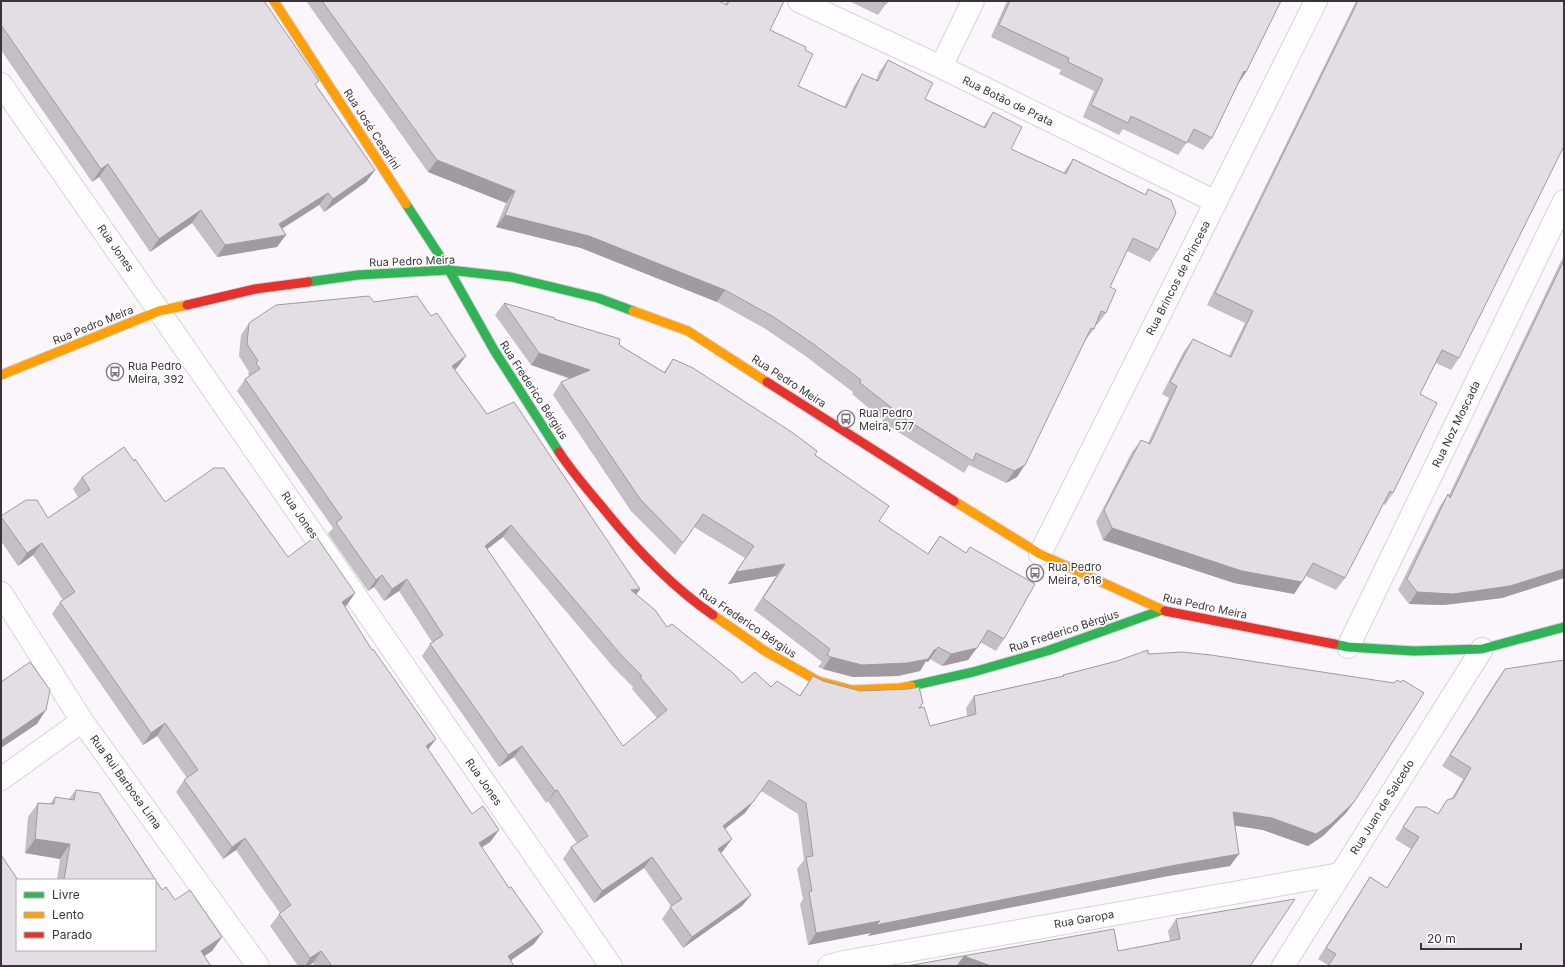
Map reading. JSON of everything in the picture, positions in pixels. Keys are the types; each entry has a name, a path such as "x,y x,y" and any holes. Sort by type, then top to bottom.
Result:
{"street":[{"name":"Rua José Cesarini","path":"274,1 449,270"},
{"name":"Rua Botão de Prata","path":"799,1 941,67 1216,202"},
{"path":"941,67 973,1"},
{"name":"Rua Brincos de Princesa","path":"1040,554 1316,1"},
{"name":"Rua Jones","path":"1,84 611,966"},
{"name":"Rua Noz Moscada","path":"1348,647 1564,201"},
{"name":"Rua Pedro Meira","path":"1,375 159,311 256,289 358,275 449,270 511,277 598,298 688,331 878,453 1040,554 1162,610 1348,647 1414,652 1482,649 1564,627"},
{"name":"Rua Frederico Bérgius","path":"449,270 494,350 570,469 635,547 694,602 766,651 818,681 852,690 900,688 973,672 1047,651 1162,610"},
{"name":"Rua Rui Barbosa Lima","path":"1,593 82,721 258,966"},
{"name":"Rua Juan de Salcedo","path":"1283,966 1482,649"},
{"path":"1,779 82,721"},
{"name":"Rua Garopa","path":"829,966 844,962 1340,874"}],"building":[{"path":"1,1 264,1 319,81 315,84 375,170 333,199 328,193 279,224 286,235 225,245 201,210 159,239 108,164 101,169 1,25"},
{"path":"322,1 718,1 727,5 729,1 784,1 770,30 806,47 805,50 813,54 798,86 846,108 862,74 878,81 888,60 933,83 925,99 985,128 993,112 1022,127 1011,149 1066,174 1073,159 1146,195 1148,189 1171,200 1176,213 1158,250 1133,238 1110,287 1116,290 1106,313 1101,311 1094,329 1091,328 1025,465 1014,471 976,453 973,461 891,410 892,408 860,383 861,380 812,343 772,316 725,290 589,236 505,215 515,191 437,160"},
{"path":"881,1 888,1 886,4"},
{"path":"1010,1 1281,1 1246,72 1244,71 1212,138 1194,129 1187,143 1131,116 1128,123 1091,105 1103,79 1068,62 1069,58 999,25"},
{"path":"1358,1 1564,1 1564,146 1459,358 1442,350 1420,394 1437,403 1393,493 1390,491 1345,578 1313,563 1302,582 1242,571 1112,528 1104,510 1141,440 1150,444 1177,386 1170,382 1193,339 1231,357 1253,311 1215,293"},
{"path":"1564,260 1564,569 1510,586 1453,594 1417,592 1407,579 1448,494 1450,498"},
{"path":"369,296 374,302 417,296 431,316 437,313 466,356 452,366 487,414 514,402 640,589 631,590 655,610 667,627 672,624 734,674 742,683 755,672 771,687 777,681 800,696 813,676 823,681 860,691 909,689 919,687 923,703 919,708 924,707 930,726 976,714 974,696 1064,676 1063,675 1117,661 1148,650 1148,654 1182,652 1211,655 1394,683 1397,680 1401,682 1403,680 1424,693 1354,802 1331,824 1316,834 1272,818 1233,812 1239,854 1176,865 876,925 880,921 816,933 809,892 812,891 806,857 813,856 806,803 769,780 753,802 723,826 732,839 718,849 751,895 692,937 670,907 682,899 652,857 602,891 571,847 588,836 557,790 555,791 522,746 508,755 430,644 443,635 407,579 392,589 382,575 376,580 336,523 342,518 245,379 260,369 256,363 258,361 247,344 249,323 276,305","holes":["511,525 622,656 642,676 640,677 667,710 623,746 485,546"]},
{"path":"504,303 620,339 619,345 665,373 673,359 693,368 793,433 817,451 815,455 889,506 879,521 928,554 940,536 966,553 970,547 1035,584 1004,639 988,630 977,648 951,654 938,647 928,659 907,663 862,665 827,655 830,649 763,598 785,564 736,572 754,546 703,514 683,543 640,499 561,382 590,370 539,353"},
{"path":"124,447 134,461 135,459 165,502 214,468 224,468 288,557 316,536 355,593 342,602 372,650 373,649 436,739 426,746 472,814 483,806 499,830 479,843 509,888 511,887 543,932 508,956 514,966 332,966 321,951 310,958 279,914 291,905 245,838 232,847 184,780 198,770 165,723 151,733 60,602 75,592 42,543 27,553 1,517 26,500 37,500 48,518 90,490 82,477"},
{"path":"1564,660 1564,966 1328,966 1336,954 1326,948 1370,877 1387,888 1419,837 1403,827 1416,807 1426,807 1438,814 1447,800 1454,798 1471,768 1450,755 1505,669"},
{"path":"30,662 50,690 46,710 1,741 1,682"},
{"path":"76,790 99,793 155,879 64,879 70,844 35,839 38,803 54,804 55,797 74,800"},
{"path":"1,855 17,879 16,879 16,951 156,951 156,881 162,890 166,887 175,900 190,890 222,937 201,951 211,966 1,966"},
{"path":"1295,899 1250,966 991,966 964,956 957,966 907,966 1114,929 1118,951 1180,939 1176,919"}],"traffic: fast":[{"path":"406,204 449,270 494,350 559,452"},
{"path":"308,282 358,275 449,270 511,277 598,298 633,311"},
{"path":"911,686 973,672 1047,651 1162,610"},
{"path":"1334,644 1348,647 1414,651 1482,649 1564,627"}],"traffic: slow":[{"path":"274,1 406,204"},
{"path":"1,375 159,311 187,305"},
{"path":"633,311 688,331 767,382"},
{"path":"954,501 1040,554 1165,611"},
{"path":"713,615 765,651 818,681 852,690 900,688 911,686"}],"traffic: jam":[{"path":"187,305 255,289 308,282"},
{"path":"767,382 954,501"},
{"path":"559,452 580,481 654,566 683,592 713,615"},
{"path":"1165,611 1334,644"}],"place":[{"name":"Rua Pedro Meira, 392","path":"115,372"},
{"name":"Rua Pedro Meira, 577","path":"846,419"},
{"name":"Rua Pedro Meira, 616","path":"1035,573"}]}
